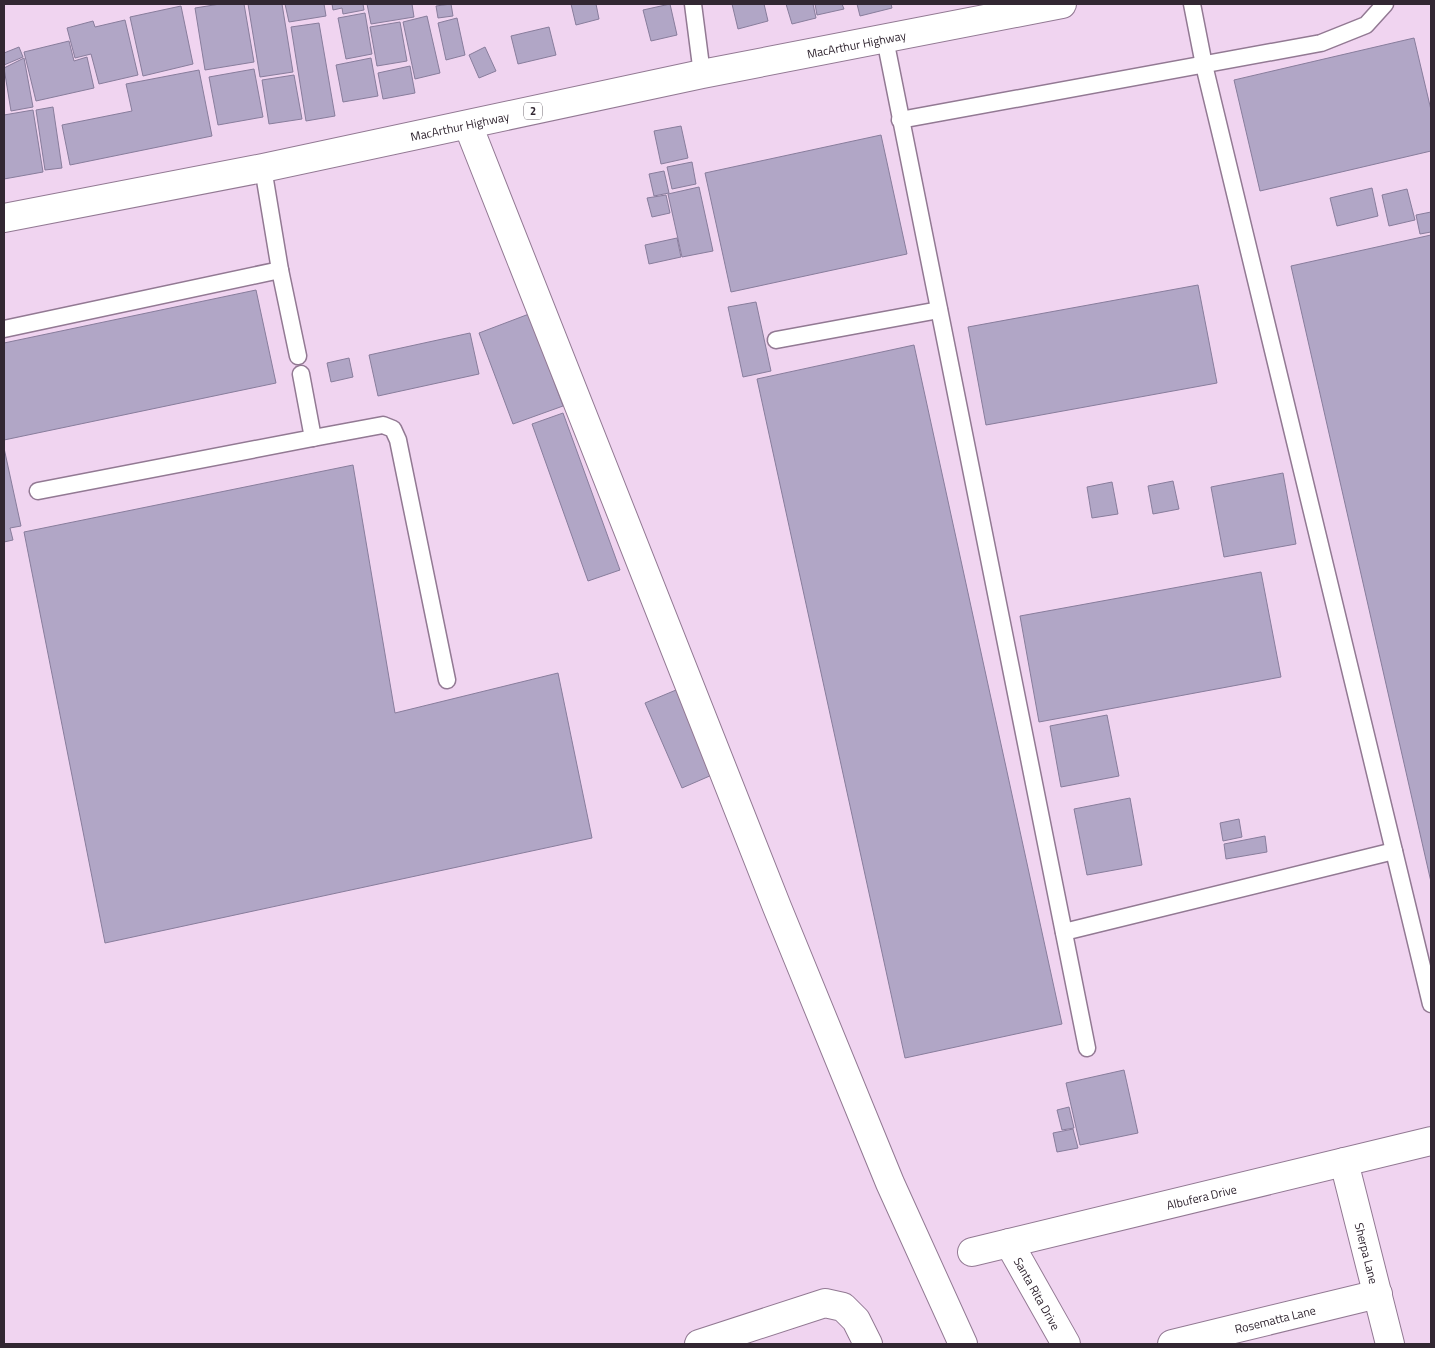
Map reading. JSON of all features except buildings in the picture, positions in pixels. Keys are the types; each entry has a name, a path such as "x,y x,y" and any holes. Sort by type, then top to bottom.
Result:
{"main road":[{"name":"MacArthur Highway","path":"4,218 263,168 702,74 1062,4"},
{"path":"468,125 784,926 890,1183 963,1344"},
{"name":"Albufera Drive","path":"972,1252 1431,1141"},
{"name":"Sherpa Lane","path":"1344,1162 1390,1344"},
{"name":"Santa Rita Drive","path":"1009,1243 1066,1344"},
{"name":"Rosematta Lane","path":"1172,1344 1378,1294"},
{"path":"699,1344 729,1340 826,1303 844,1307 856,1320 868,1344"}],"lane":[{"path":"693,4 702,74"},
{"path":"1192,4 1204,65 1431,1004"},
{"path":"900,120 1321,43 1366,25 1385,4"},
{"path":"885,39 1087,1048"},
{"path":"263,168 280,270 298,356"},
{"path":"4,329 280,270"},
{"path":"776,340 939,310"},
{"path":"301,374 313,438"},
{"path":"38,491 383,425 393,429 398,440 447,680"},
{"path":"1064,932 1394,852"}]}
